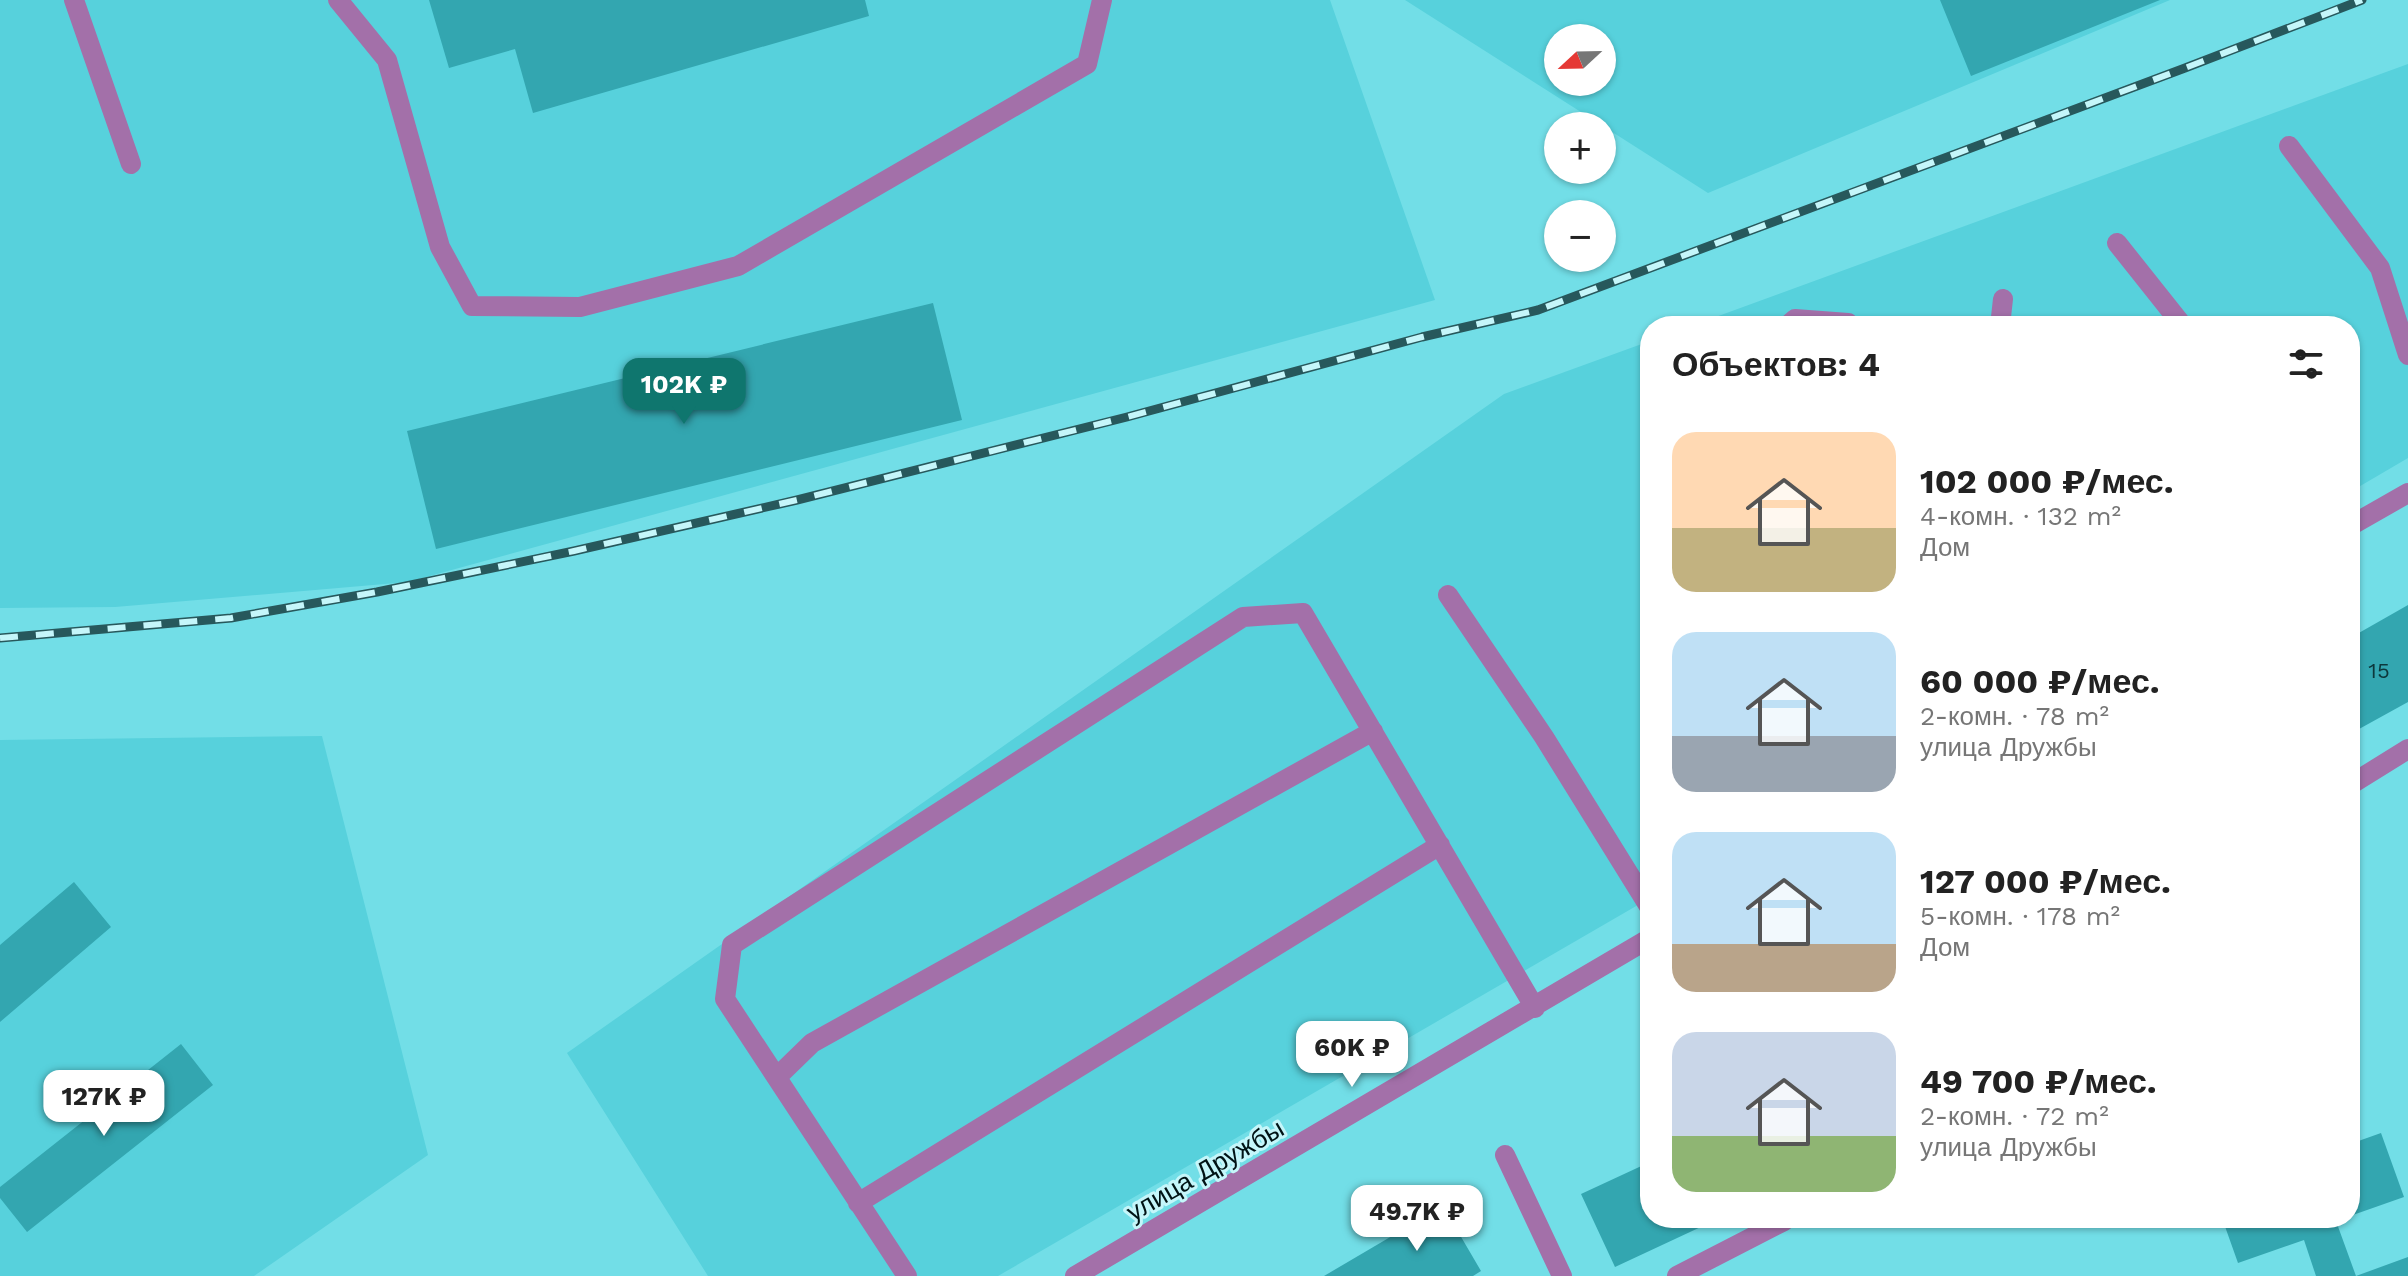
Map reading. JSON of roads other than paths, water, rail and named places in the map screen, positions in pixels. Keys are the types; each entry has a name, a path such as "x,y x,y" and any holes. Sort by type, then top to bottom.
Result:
{"street":[{"path":"74,0 131,164"},
{"path":"338,0 387,60 440,247 472,306 580,307 738,266 1087,64 1102,0"},
{"path":"2289,146 2380,268 2408,355"},
{"path":"2117,243 2175,316"},
{"path":"2001,316 2003,299"},
{"path":"2360,520 2408,493"},
{"path":"1448,595 1544,737 1640,892"},
{"path":"907,1276 725,999 732,945 1243,617 1303,613 1535,1008"},
{"path":"777,1077 812,1043 1373,731"},
{"path":"2360,779 2408,749"},
{"path":"858,1203 1440,845"},
{"name":"улица Дружбы","path":"1075,1276 1640,944"},
{"path":"1505,1155 1556,1274"},
{"path":"1677,1276 1770,1228"}],"railway":[{"path":"0,638 231,618 377,592 574,551 797,500 1127,417 1422,337 1538,310 2362,0"}]}
